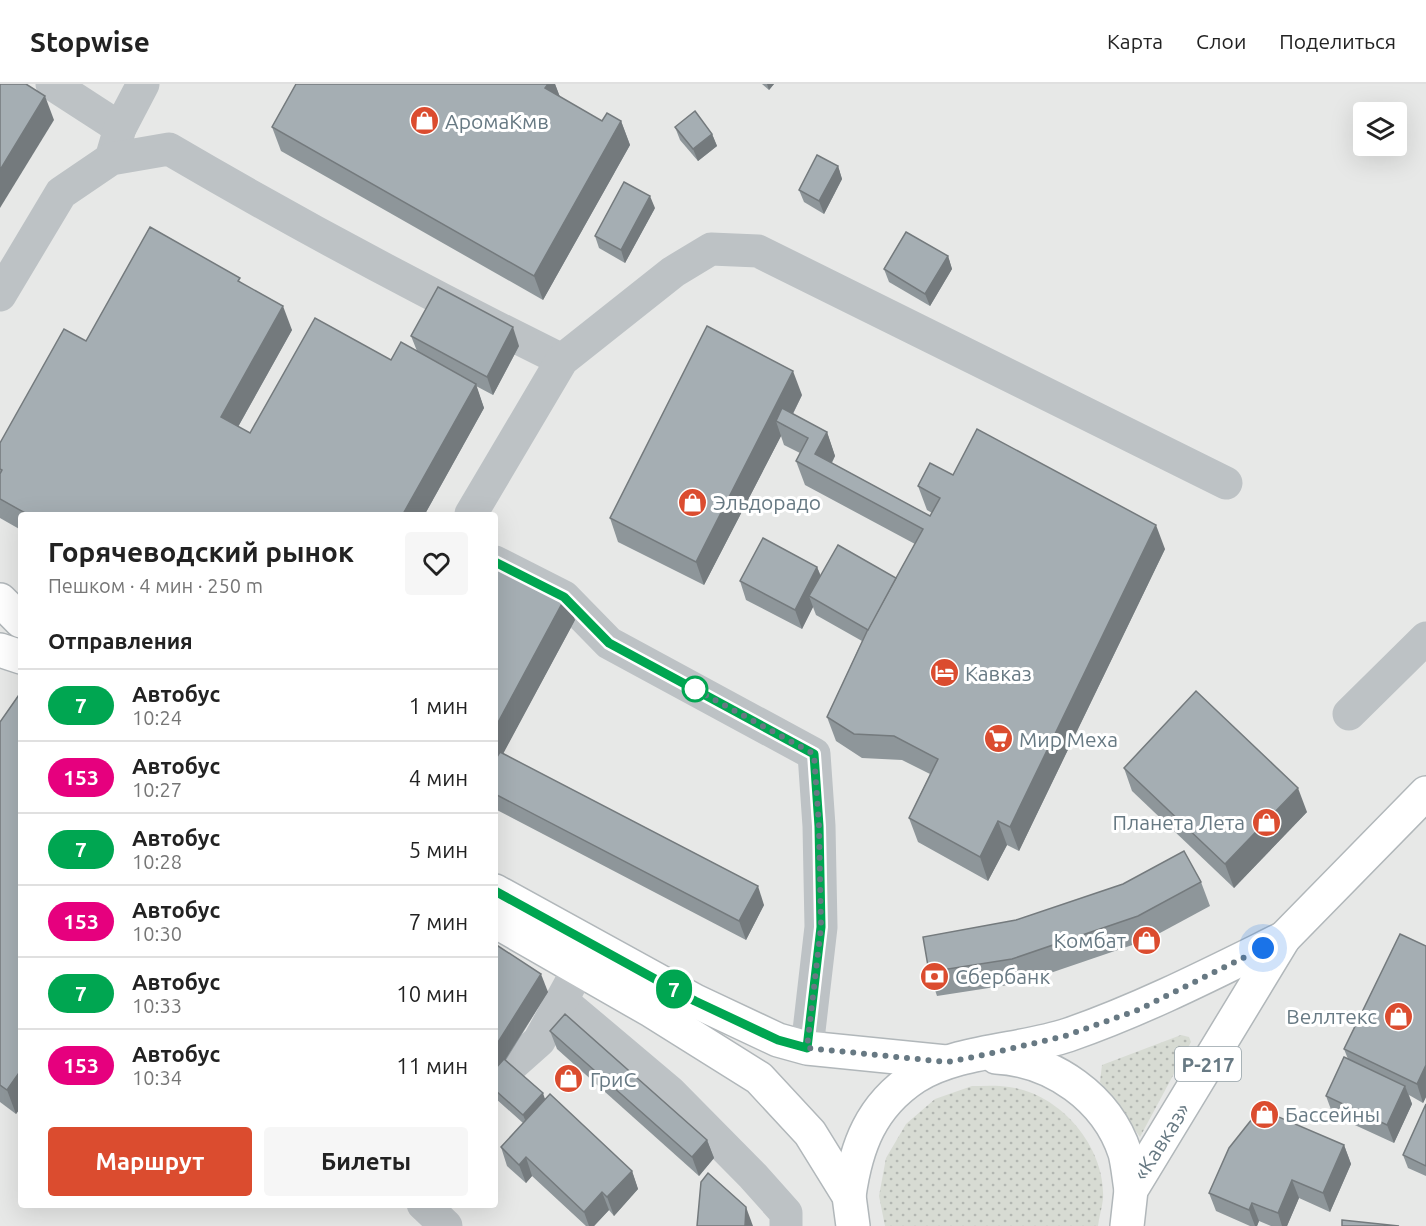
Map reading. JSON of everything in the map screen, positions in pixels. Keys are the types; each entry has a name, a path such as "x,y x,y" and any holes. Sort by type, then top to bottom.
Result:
{"main road":[{"path":"0,600 18,618"},
{"path":"0,650 18,656"},
{"name":"«Кавказ»","path":"1133,1213 1284,938 1426,793"},
{"path":"498,893 695,1001 778,1040 807,1048 947,1062"},
{"path":"498,923 652,1011 759,1078 810,1133 851,1216"},
{"name":"«Кавказ»","path":"851,1216 854,1161 867,1128 888,1099 915,1077 947,1062 1065,1036 1138,1010 1284,938"},
{"path":"979,1056 1016,1058 1052,1070 1084,1091 1108,1119 1125,1153 1133,1213"}],"lane":[{"path":"52,84 120,128"},
{"path":"111,159 120,128 143,84"},
{"path":"0,295 61,193 111,159 169,149 265,205 439,299 562,360"},
{"path":"472,512 562,360 673,272 711,249 758,251 1226,483"},
{"path":"498,564 564,597 609,643 814,754 819,826 821,927 807,1048"},
{"path":"1349,714 1426,638"},
{"path":"498,1077 539,1041 579,969"},
{"path":"562,1001 670,1092 786,1213 786,1226"},
{"path":"427,1208 446,1226"}],"shaded area":[{"path":"0,84 1426,84 1426,1226 0,1226"},
{"path":"1181,1035 1189,1037 1191,1042 1140,1137 1100,1082 1102,1065"},
{"path":"972,1086 1004,1086 1028,1091 1062,1111 1076,1126 1088,1142 1097,1160 1102,1180 1103,1199 1098,1226 885,1226 879,1196 886,1158 906,1124 935,1099"}],"building":[{"path":"0,84 26,84 45,96 0,170"},
{"path":"296,84 548,84 545,88 602,121 607,113 621,121 534,276 272,127"},
{"path":"695,111 712,134 693,149 675,127"},
{"path":"817,155 838,166 819,201 799,190"},
{"path":"624,182 650,196 621,250 595,236"},
{"path":"150,227 240,278 238,281 283,306 221,417 250,433 315,318 391,360 401,342 476,384 404,512 23,512 0,499 2,470 0,469 0,443 64,329 86,341"},
{"path":"906,232 948,256 925,294 884,269"},
{"path":"438,287 513,327 487,377 411,336"},
{"path":"707,326 793,371 696,562 610,518"},
{"path":"782,408 827,432 815,454 930,516 940,498 918,486 930,463 953,475 977,429 1156,525 1010,827 998,821 980,857 909,818 938,759 894,736 854,734 827,717 869,627 923,529 796,461 808,438 776,421"},
{"path":"763,538 817,567 795,610 740,581"},
{"path":"838,545 896,578 868,630 809,596"},
{"path":"498,560 566,596 498,722"},
{"path":"1196,691 1298,788 1225,864 1124,768"},
{"path":"18,696 18,1074 7,1090 0,1085 0,722"},
{"path":"500,752 758,886 739,921 498,796 498,755"},
{"path":"1184,851 1201,882 1138,916 1012,959 929,972 923,937 1016,920 1123,884"},
{"path":"1400,934 1426,946 1426,1065 1417,1084 1344,1049"},
{"path":"498,946 541,974 498,1042"},
{"path":"565,1014 707,1140 692,1157 550,1031"},
{"path":"1344,1057 1405,1086 1387,1125 1326,1096"},
{"path":"504,1059 543,1093 523,1115 498,1093 498,1066"},
{"path":"550,1094 632,1171 607,1197 602,1192 584,1212 526,1157 519,1165 501,1147"},
{"path":"1426,1104 1426,1166 1403,1155"},
{"path":"1260,1109 1344,1145 1323,1193 1292,1180 1278,1213 1252,1203 1249,1210 1209,1193 1229,1148"},
{"path":"708,1173 746,1207 745,1226 697,1226 701,1182"},
{"path":"1342,1220 1399,1226 1342,1226"}],"bus line":[{"name":"7","path":"498,564 564,597 609,643 814,754 819,826 821,927 807,1048 778,1040 695,1001 498,893"}],"place":[{"name":"АромаКмв","path":"424,121"},
{"name":"Эльдорадо","path":"692,502"},
{"name":"Кавказ","path":"944,673"},
{"name":"Мир Меха","path":"998,739"},
{"name":"Планета Лета","path":"1266,822"},
{"name":"Комбат","path":"1147,940"},
{"name":"Сбербанк","path":"934,976"},
{"name":"Веллтекс","path":"1398,1016"},
{"name":"ГриС","path":"569,1079"},
{"name":"Бассейны","path":"1264,1114"}],"route":[{"path":"695,689 691,687 814,754 819,826 821,927 807,1048 947,1062 979,1056 1065,1036 1138,1010 1263,948"}]}
